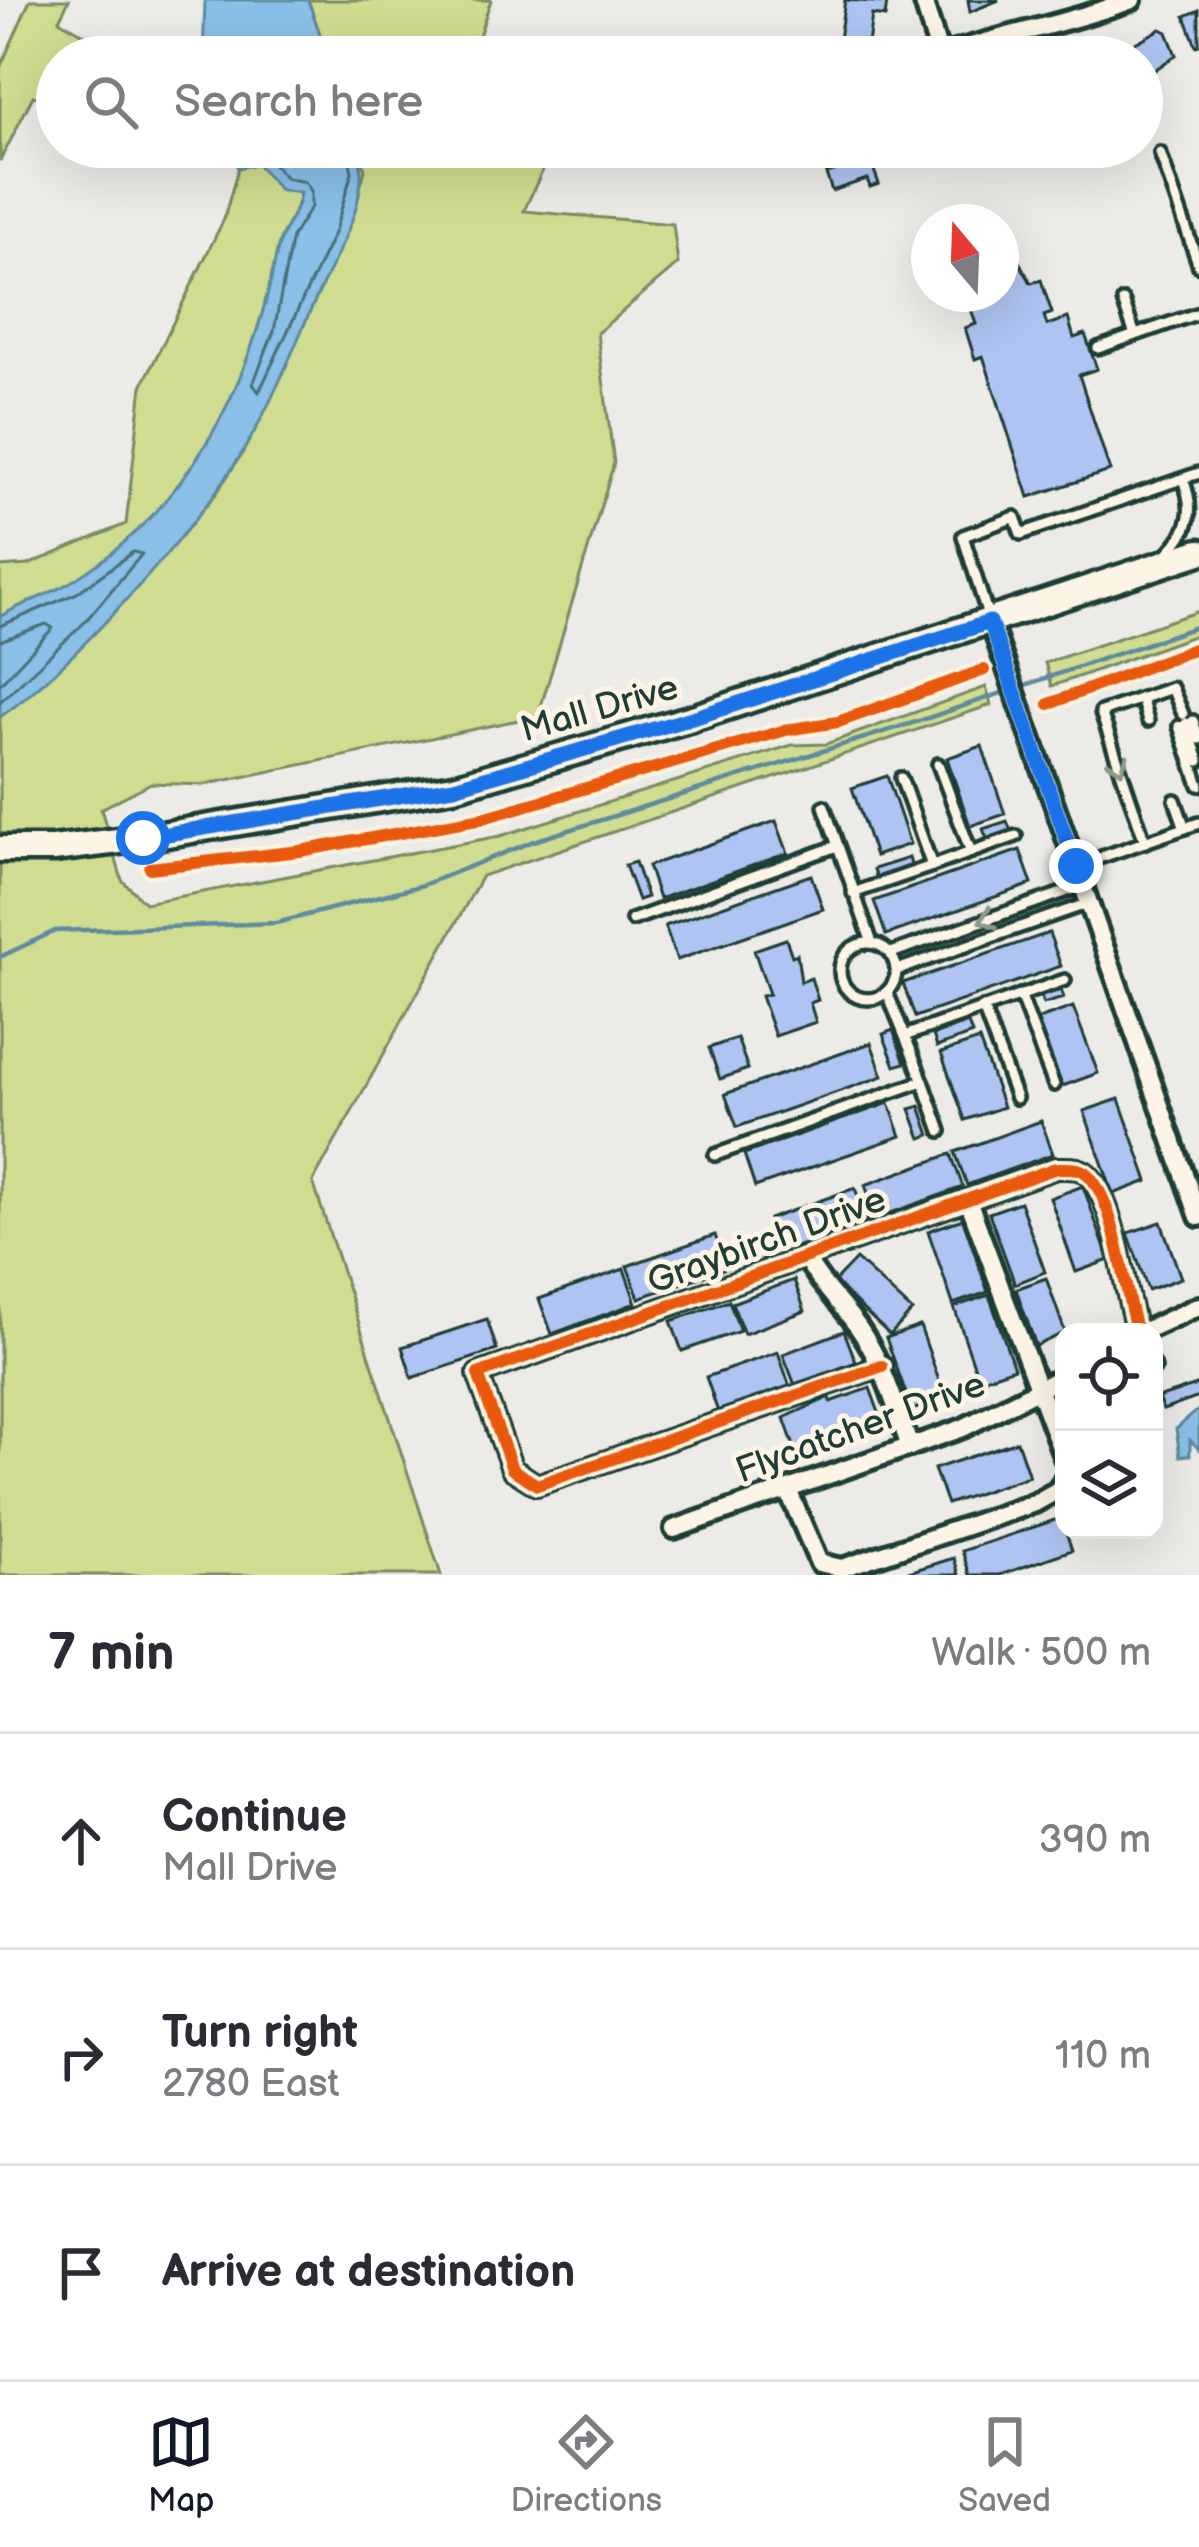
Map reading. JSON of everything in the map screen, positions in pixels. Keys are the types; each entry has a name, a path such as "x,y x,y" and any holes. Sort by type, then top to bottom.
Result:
{"main road":[{"name":"Mall Drive","path":"0,849 53,850 143,838 454,787 699,716 1199,552"}],"street":[{"path":"923,0 933,36"},
{"path":"1005,36 1056,28 1132,0"},
{"path":"990,622 1199,1217"},
{"name":"Graybirch Drive","path":"882,1366 537,1485 512,1469 478,1374 1056,1168 1077,1168 1092,1178 1122,1258 1138,1323"},
{"path":"968,1199 1055,1436"},
{"path":"805,1256 820,1286 859,1328 882,1366 910,1447"},
{"path":"1160,1323 1199,1306"},
{"name":"Flycatcher Drive","path":"674,1528 910,1447 1055,1381"},
{"path":"788,1490 819,1563 842,1568 1035,1504 1055,1492"}],"lane":[{"path":"1163,162 1199,266"},
{"path":"1123,301 1135,335"},
{"path":"1098,347 1199,313"},
{"path":"990,622 963,536 1015,518 1022,535 1199,473"},
{"path":"1153,568 1190,524 1195,504 1184,479"},
{"path":"1145,842 1101,712 1172,688 1199,761"},
{"path":"1141,698 1148,721"},
{"path":"1185,719 1199,739"},
{"path":"1185,719 1199,785"},
{"path":"938,764 971,852"},
{"path":"901,778 932,866"},
{"path":"1175,800 1185,828"},
{"path":"824,806 872,943 890,953 897,970"},
{"path":"1076,866 1199,824"},
{"path":"853,893 1016,836"},
{"path":"632,920 837,846"},
{"path":"890,953 1086,894"},
{"path":"941,1131 887,992 897,970 1086,894"},
{"path":"872,943 846,953 841,980 861,998 887,992"},
{"path":"907,1035 1065,980"},
{"path":"1021,995 1054,1085"},
{"path":"983,1008 1016,1097"},
{"path":"715,1155 923,1082"}],"green space":[{"path":"30,0 69,0 59,20 87,36 36,36 36,97 0,161 0,68"},
{"path":"308,0 491,0 479,36 321,36"},
{"path":"238,168 261,168 280,190 300,192 279,243 251,347 210,437 184,478 116,550 75,580 0,617 0,567 28,565 126,524 142,386 224,219"},
{"path":"543,168 524,211 673,224 678,264 597,333 614,463 538,716 203,785 151,783 101,809 122,880 145,903 500,836 792,745 826,744 986,687 991,705 482,876 313,1182 441,1575 0,1575 0,717 145,574 216,494 243,452 346,235 365,170"},
{"path":"1199,611 1199,634 1052,686 1045,663"}],"water":[{"path":"205,0 308,0 321,36 204,36"},
{"path":"261,168 361,168 352,221 263,416 219,487 163,558 61,666 0,717 0,617 74,580 152,516 183,478 233,394 266,301 279,244 300,193 280,190"},
{"path":"1199,1409 1199,1449 1190,1440 1190,1455 1180,1456 1176,1429"}],"building":[{"path":"845,0 887,3 885,17 872,15 869,36 839,36"},
{"path":"968,0 999,0 970,12"},
{"path":"1199,10 1199,45 1196,46 1185,16"},
{"path":"1161,29 1167,32 1176,55 1163,64 1163,36 1148,36"},
{"path":"873,168 879,184 870,187 867,179 832,191 826,174"},
{"path":"1019,261 1031,283 1041,280 1052,313 1044,316 1047,325 1068,318 1074,338 1085,334 1097,369 1079,375 1110,471 1029,497 983,356 975,359 965,328 976,324 972,312 1019,312"},
{"path":"982,746 1005,814 970,826 947,758"},
{"path":"887,776 910,844 875,856 852,788"},
{"path":"776,821 788,853 659,899 648,866"},
{"path":"1007,821 1011,831 987,839 983,829"},
{"path":"1020,850 1032,884 886,935 874,901"},
{"path":"909,858 912,868 877,879 874,869"},
{"path":"635,862 647,897 638,900 625,865"},
{"path":"811,875 823,909 677,960 665,926"},
{"path":"1049,933 1061,966 915,1017 903,983"},
{"path":"786,939 792,956 797,954 801,982 811,978 818,1000 810,1003 816,1022 775,1036 761,996 769,994 754,950"},
{"path":"1061,990 1064,998 1043,1004 1041,996"},
{"path":"1073,1007 1098,1073 1060,1087 1036,1020"},
{"path":"968,1023 972,1034 937,1047 933,1035"},
{"path":"893,1030 905,1063 895,1066 883,1034"},
{"path":"737,1038 748,1069 720,1079 709,1048"},
{"path":"979,1040 1003,1107 965,1120 941,1053"},
{"path":"871,1043 883,1076 737,1127 725,1094"},
{"path":"1119,1099 1148,1181 1113,1194 1084,1111"},
{"path":"889,1103 901,1136 755,1187 744,1154"},
{"path":"920,1106 930,1135 921,1138 910,1109"},
{"path":"1041,1121 1053,1154 967,1185 955,1152"},
{"path":"951,1154 963,1187 877,1218 865,1185"},
{"path":"1083,1186 1109,1260 1076,1272 1050,1198"},
{"path":"855,1188 867,1222 782,1253 769,1219"},
{"path":"1020,1202 1045,1272 1015,1284 989,1213"},
{"path":"963,1219 988,1292 953,1304 928,1231"},
{"path":"1161,1222 1181,1278 1148,1290 1128,1233"},
{"path":"715,1235 726,1268 639,1298 627,1266"},
{"path":"856,1259 912,1311 890,1335 834,1282"},
{"path":"624,1269 636,1303 552,1334 539,1299"},
{"path":"1046,1278 1062,1323 1055,1323 1055,1337 1036,1346 1016,1289"},
{"path":"794,1280 805,1311 744,1334 732,1303"},
{"path":"989,1295 1014,1368 979,1380 954,1307"},
{"path":"729,1301 740,1331 682,1351 671,1321"},
{"path":"487,1319 497,1350 412,1378 402,1347"},
{"path":"920,1326 945,1398 912,1410 886,1338"},
{"path":"844,1331 856,1362 795,1385 783,1354"},
{"path":"778,1352 790,1387 718,1412 706,1377"},
{"path":"1199,1384 1199,1397 1163,1410 1163,1396"},
{"path":"870,1388 881,1418 795,1449 784,1418 830,1397 831,1402"},
{"path":"1017,1441 1029,1476 947,1504 934,1469"},
{"path":"1055,1520 1055,1539 1068,1539 1072,1550 1000,1575 970,1575 962,1551"},
{"path":"954,1558 959,1575 899,1575"}],"waterway":[{"path":"0,957 55,931 276,923 423,885 534,841 922,720 1199,626"}],"cycle path":[{"path":"1049,704 1199,647"},
{"path":"150,868 300,851 483,818 786,730 838,722 984,670"},
{"path":"882,1366 537,1485 512,1469 478,1374 1056,1168 1084,1171 1100,1192 1114,1230 1135,1323"}],"route":[{"path":"143,838 454,787 699,716 990,622 1076,866"}]}
